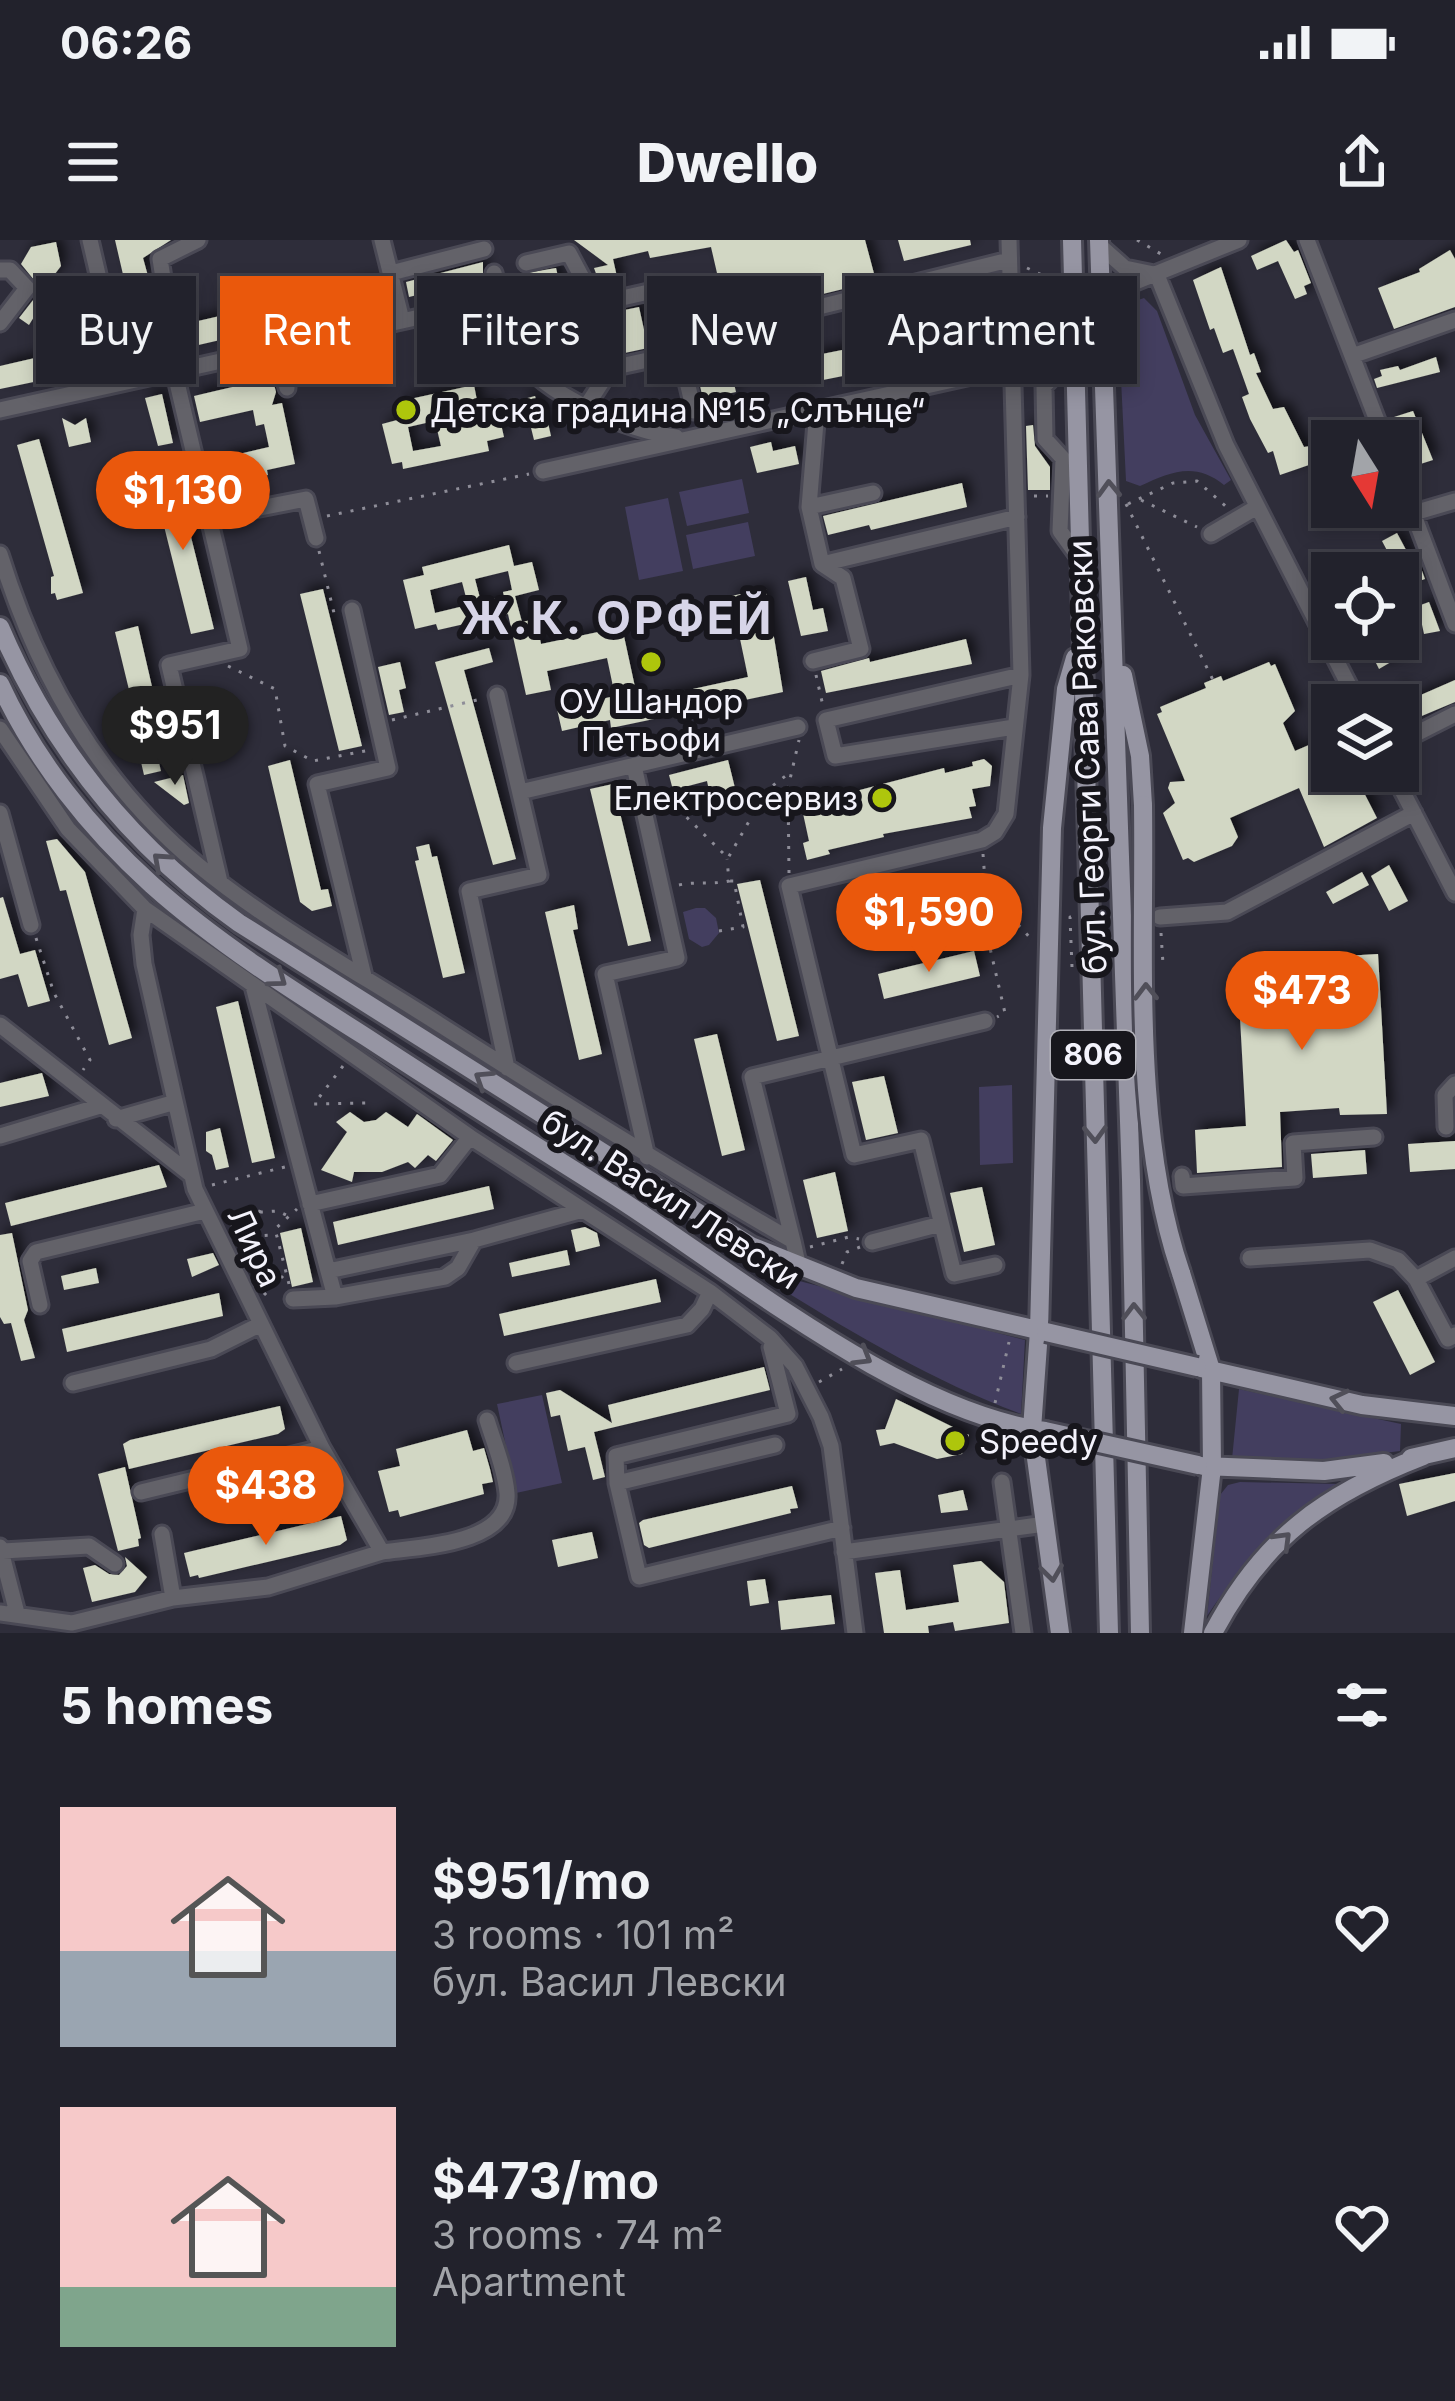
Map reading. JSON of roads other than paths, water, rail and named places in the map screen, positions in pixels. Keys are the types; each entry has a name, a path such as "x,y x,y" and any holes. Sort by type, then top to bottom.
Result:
{"main road":[{"name":"бул. Георги Сава Раковски","path":"1072,240 1073,276"},
{"name":"бул. Георги Сава Раковски","path":"1099,242 1101,276"},
{"name":"бул. Георги Сава Раковски","path":"1077,384 1109,1633"},
{"name":"бул. Георги Сава Раковски","path":"1105,384 1132,1202 1140,1633"},
{"name":"бул. Васил Левски","path":"0,627 33,696 94,790 139,841 195,892 716,1227 796,1254 856,1288 1362,1406 1455,1416"},
{"path":"1060,1633 1038,1430 1052,828 1066,689 1080,639"},
{"path":"1114,647 1126,685 1143,805 1148,1108 1158,1188 1204,1368 1205,1466 1193,1633"},
{"name":"бул. Васил Левски","path":"0,684 42,757 83,814 177,906 302,997 888,1372 992,1419 1205,1466 1324,1471 1455,1448"},
{"path":"1213,1633 1254,1571 1316,1508 1371,1476 1423,1456"}],"street":[{"path":"90,240 98,276"},
{"path":"163,276 160,259 198,240"},
{"path":"382,240 402,320"},
{"path":"1009,240 1009,276"},
{"path":"1192,240 1197,260"},
{"path":"1137,282 1239,240"},
{"path":"1307,240 1377,420"},
{"path":"1099,242 1126,268 1157,275"},
{"path":"391,273 484,249"},
{"path":"526,263 569,253 581,276"},
{"path":"821,310 1009,260"},
{"path":"0,270 10,270 27,288 0,323"},
{"path":"1157,275 1211,412 1348,684"},
{"path":"393,322 417,317"},
{"path":"1352,356 1455,320"},
{"path":"0,410 114,384"},
{"path":"177,384 240,649 169,665 220,882"},
{"path":"285,384 286,388"},
{"path":"547,384 655,434 703,436"},
{"path":"587,405 600,384"},
{"path":"688,384 694,411"},
{"path":"543,471 935,384"},
{"path":"995,1265 955,1274 921,1140 854,1155 789,886 982,840 995,832 1006,814 1021,675 1013,384"},
{"path":"1046,384 1045,439 1079,476"},
{"path":"812,661 861,649 843,578 822,564 808,507 818,410"},
{"path":"1064,459 1060,531 1081,560"},
{"path":"808,507 873,493"},
{"path":"208,518 306,499 316,538"},
{"path":"1419,512 1455,501"},
{"path":"1211,534 1258,507"},
{"path":"822,564 1017,517"},
{"path":"1419,527 1455,624"},
{"path":"0,554 24,628 70,717 140,808 178,848 220,882 796,1254"},
{"path":"352,610 388,768 317,784 364,976"},
{"path":"1014,727 835,756 826,720 1021,675"},
{"path":"497,695 539,875 469,892 507,1068"},
{"path":"1419,732 1455,714"},
{"path":"520,792 798,727"},
{"path":"0,729 7,756 145,909 470,1137 710,1292 764,1334 795,1366 831,1446 855,1633"},
{"path":"634,766 676,958 605,974 647,1157"},
{"path":"1404,792 1455,893"},
{"path":"0,813 32,925"},
{"path":"1160,924 1227,912 1414,813"},
{"name":"Лира","path":"145,909 144,964 192,1181 322,1448 382,1552"},
{"path":"254,986 335,1298"},
{"path":"796,1254 752,1077 985,1021"},
{"path":"0,1025 192,1181"},
{"path":"1446,1127 1445,1095 1455,1084"},
{"path":"116,1119 172,1102"},
{"path":"0,1136 100,1106"},
{"path":"310,1204 440,1175 470,1137"},
{"path":"1182,1176 1183,1186 1295,1178 1294,1143 1374,1137"},
{"path":"328,1271 474,1240 583,1210"},
{"path":"40,1305 30,1261 36,1252 205,1211"},
{"path":"872,1242 941,1224"},
{"path":"664,1260 678,1236"},
{"path":"293,1299 335,1298 445,1277 458,1268 474,1240"},
{"path":"1250,1258 1370,1250 1398,1260 1416,1279 1448,1339 1455,1335"},
{"path":"1416,1279 1455,1258"},
{"path":"516,1363 687,1325 710,1292"},
{"path":"73,1383 211,1349 255,1317"},
{"path":"764,1334 775,1356 788,1414 616,1456 617,1484 640,1577 842,1528"},
{"path":"115,1564 88,1546 1,1549 9,1613 73,1623 173,1598 268,1587 382,1552 474,1538 503,1511 507,1492 488,1420"},
{"path":"617,1484 775,1445"},
{"path":"141,1492 322,1448"},
{"path":"1002,1482 1023,1633"},
{"path":"844,1552 1045,1524"},
{"path":"162,1534 173,1598"}],"place":[{"name":"Детска градина №15 „Слънце“","path":"406,410"},
{"name":"ОУ Шандор Петьофи","path":"651,662"},
{"name":"Електросервиз","path":"882,798"},
{"name":"Speedy","path":"955,1441"}],"district":[{"name":"Ж.К. ОРФЕЙ","path":"618,618"}]}
